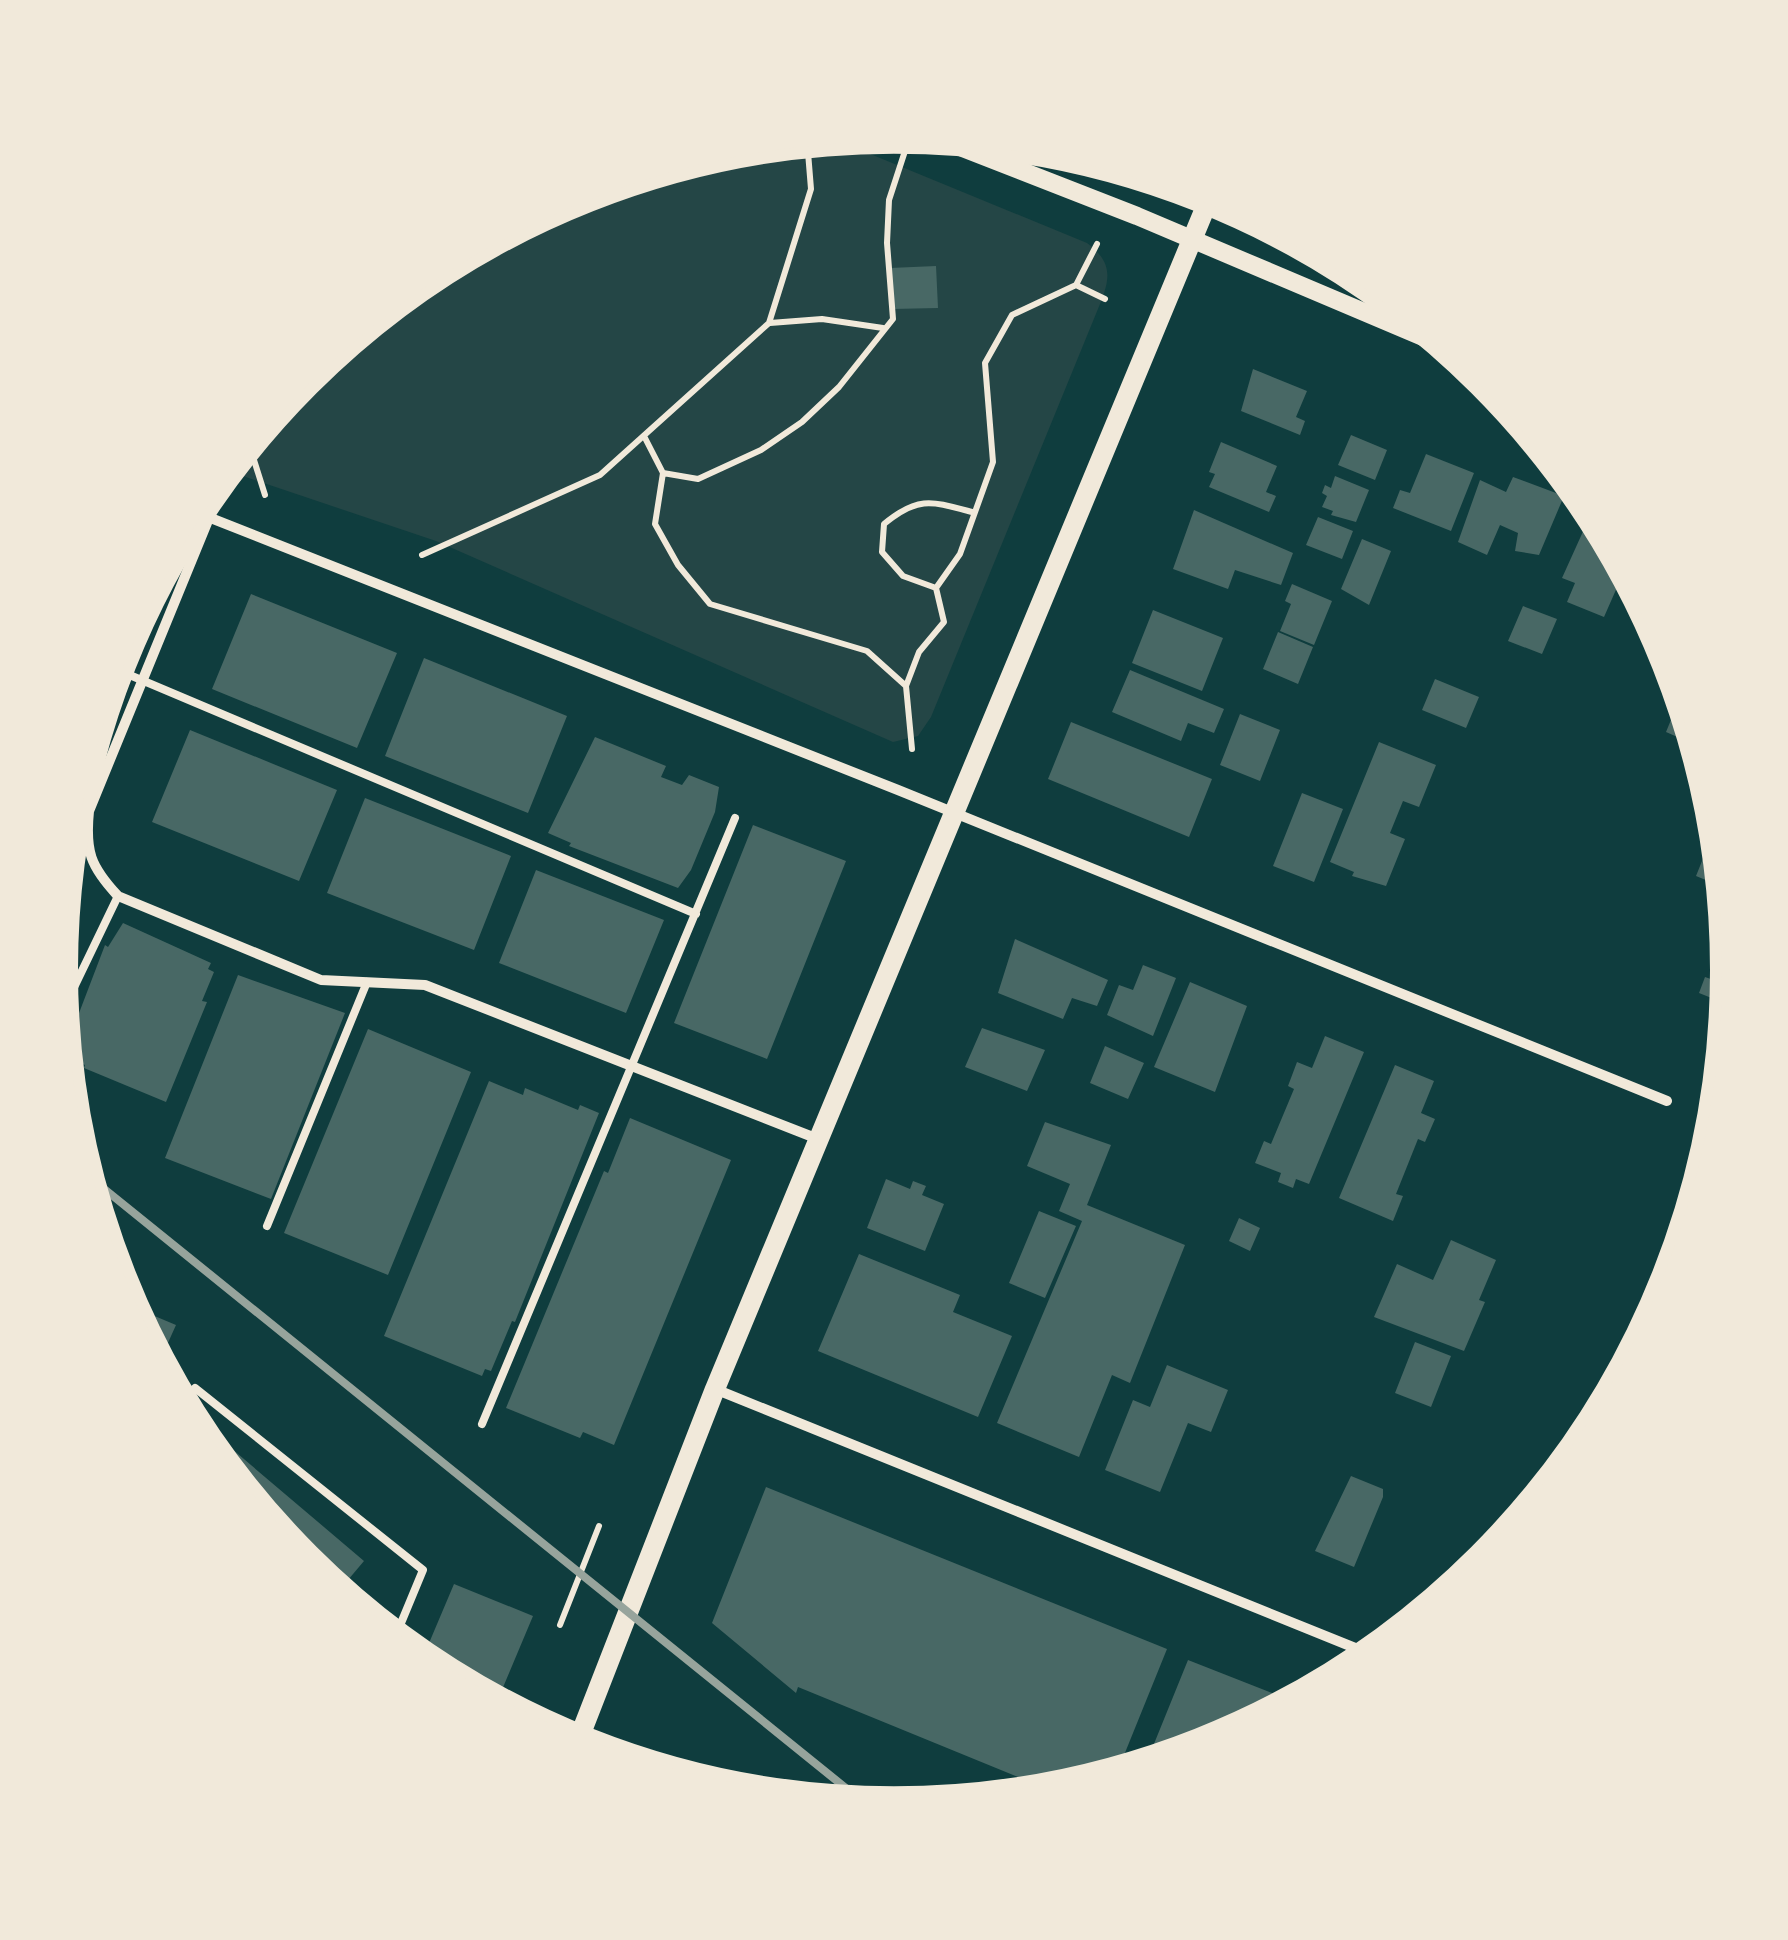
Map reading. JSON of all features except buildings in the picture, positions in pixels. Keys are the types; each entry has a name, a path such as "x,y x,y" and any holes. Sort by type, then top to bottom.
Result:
{"main road":[{"path":"582,1730 952,812 1204,210"}],"street":[{"path":"976,153 1137,216 1413,333"},
{"path":"819,1139 426,985 321,980 118,896 99,875 86,844 89,811 210,518 1667,1101"},
{"path":"716,1390 1356,1649"}],"lane":[{"path":"128,675 696,914"},
{"path":"482,1424 635,1064 734,818"},
{"path":"73,990 118,896"},
{"path":"267,1226 367,982"},
{"path":"196,1388 423,1570 400,1626"}],"path":[{"path":"663,474 698,479 761,450 802,422 840,387 892,320 887,243 889,200 905,148"},
{"path":"422,555 600,475 770,323 811,189 808,154"},
{"path":"912,749 906,686 919,652 944,622 936,588 960,554 993,462 984,363 1012,315 1076,285 1097,244"},
{"path":"1076,285 1106,299"},
{"path":"770,323 822,319 883,328"},
{"path":"644,436 663,474 656,524 678,566 710,604 866,651 906,686"},
{"path":"253,456 265,494"},
{"path":"936,588 903,576 882,552 884,524 907,505 933,502 972,512"},
{"path":"560,1625 599,1526"}],"shaded area":[{"path":"859,149 1087,243 1105,264 1106,286 1100,304 931,717 918,736 893,742 436,541 239,475 313,389 394,318 483,259 580,211 681,176 734,164"}],"railway":[{"path":"101,1186 849,1790"}]}
